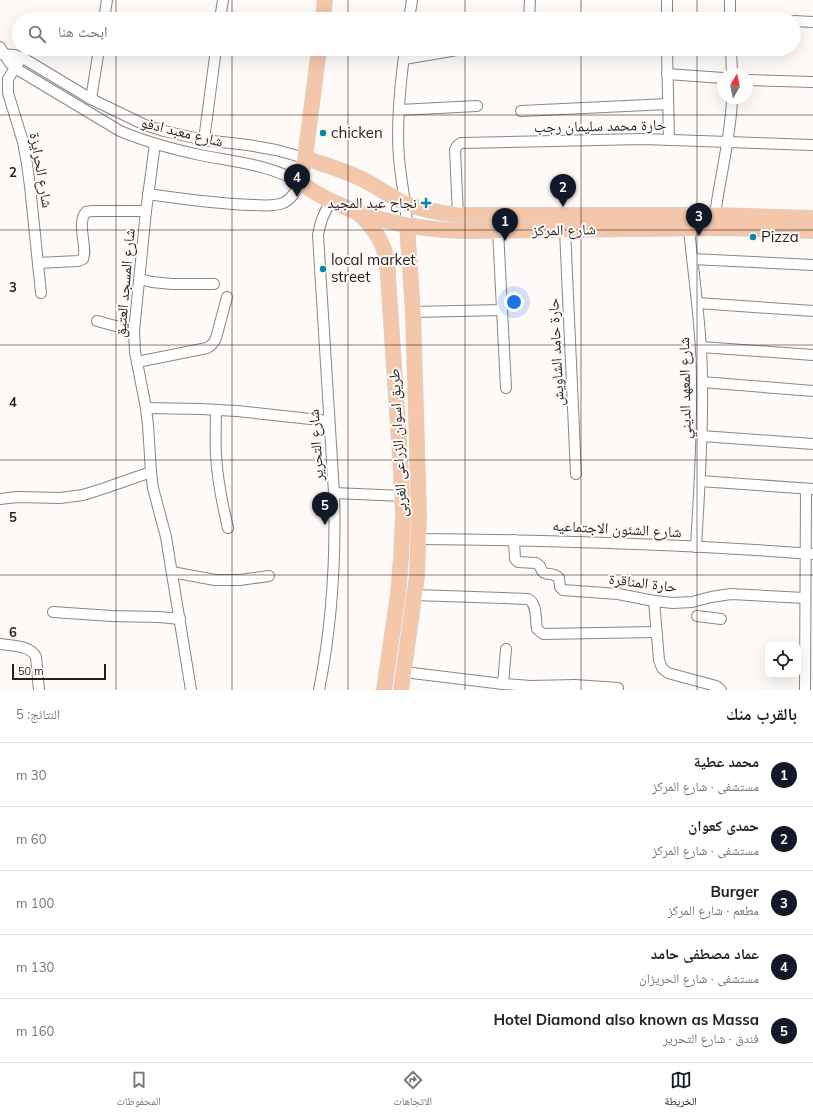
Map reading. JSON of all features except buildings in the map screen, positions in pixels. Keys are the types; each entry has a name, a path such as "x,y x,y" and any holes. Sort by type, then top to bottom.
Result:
{"main road":[{"path":"324,12 325,0"},
{"path":"300,182 305,158 318,56"},
{"name":"شارع المركز","path":"305,158 335,168 365,181 406,203 421,209 438,213 689,229 813,231"},
{"name":"شارع المركز","path":"300,182 332,202 379,219 407,225 444,230 565,230 596,222 715,215 813,218"},
{"name":"طريق اسوان الزراعى الغربى","path":"350,209 368,221 375,230 380,239 387,260 403,496 403,524 400,576 384,690"},
{"name":"طريق اسوان الزراعى الغربى","path":"401,690 415,595 419,539 413,312 407,225"}],"street":[{"path":"105,12 107,0"},
{"path":"221,12 223,0"},
{"path":"410,12 412,0"},
{"path":"529,12 530,0"},
{"path":"667,0 667,12"},
{"path":"730,0 730,12"},
{"path":"801,21 813,22"},
{"name":"شارع معبد ادفو","path":"2,52 12,54"},
{"name":"شارع معبد ادفو","path":"2,52 15,68 120,131 155,144 201,155 259,166 287,175 300,182"},
{"name":"شارع معبد ادفو","path":"17,56 23,58 91,99 145,125 204,140 269,148 305,158"},
{"path":"91,99 99,56"},
{"path":"204,140 215,56"},
{"path":"404,56 398,134 399,159 406,203 407,225"},
{"path":"667,56 669,140"},
{"path":"731,56 732,68"},
{"name":"شارع الحرايزة","path":"23,58 8,79 8,93 23,142 27,164 41,293"},
{"path":"667,74 717,78"},
{"path":"753,80 813,82"},
{"path":"521,111 668,104"},
{"path":"715,215 719,186 728,143 732,104"},
{"path":"399,110 477,106"},
{"name":"حارة محمد سليمان رجب","path":"458,215 455,150 461,143 669,140 813,145"},
{"name":"شارع المسجد العتيق","path":"155,144 146,211 134,331 134,346 146,408 153,488 166,536 191,690"},
{"path":"148,194 211,203 276,205 284,203 290,199 300,182"},
{"name":"شارع التحرير","path":"319,690 332,599 334,564 334,493 318,235 320,223 332,202"},
{"path":"38,263 78,261 83,259 82,229 83,217 86,212 92,210 146,211"},
{"name":"شارع المعهد الديني","path":"689,229 701,347 702,382 702,436 696,548"},
{"path":"498,230 506,388"},
{"name":"حارة حامد الشاويش","path":"565,230 576,474"},
{"path":"692,259 813,265"},
{"path":"140,279 172,284 214,284"},
{"path":"137,362 207,348 210,346 216,338 227,297"},
{"path":"697,303 813,311"},
{"path":"413,312 502,310"},
{"path":"97,321 134,331"},
{"path":"701,347 813,355"},
{"path":"702,382 813,391"},
{"path":"146,408 216,410 330,421"},
{"path":"216,410 218,475 228,528"},
{"path":"702,436 813,444"},
{"path":"0,499 33,496 60,498 83,495 151,472"},
{"path":"700,481 810,489 808,601 809,653 805,690"},
{"path":"334,493 403,496"},
{"name":"شارع الشئون الاجتماعيه","path":"419,539 616,543 809,554"},
{"name":"حارة المناقرة","path":"514,540 514,557 516,561 536,563 540,566 541,571 544,574 556,575 559,578 560,587 563,590 618,594 663,603 683,603 721,595 736,594 808,601"},
{"path":"172,572 215,580 240,580 269,576"},
{"path":"415,595 528,599 531,600 534,606 539,632 543,634 656,632"},
{"path":"702,600 699,616 721,619"},
{"path":"654,601 660,664 664,671 716,686 721,690"},
{"path":"53,612 180,619"},
{"path":"0,644 26,648 32,651 36,657 39,690"},
{"path":"503,684 506,649"},
{"path":"404,672 503,684 531,686 575,685 618,688"}],"place":[{"name":"chicken","path":"323,133"},
{"name":"عماد مصطفى حامد","path":"297,197"},
{"name":"نجاح عبد المجيد","path":"426,203"},
{"name":"حمدى كعوان","path":"563,207"},
{"name":"Burger","path":"699,236"},
{"name":"Pizza","path":"753,237"},
{"name":"محمد عطية","path":"505,241"},
{"name":"local market street","path":"323,269"},
{"name":"Hotel Diamond also known as Massa","path":"325,525"}]}
